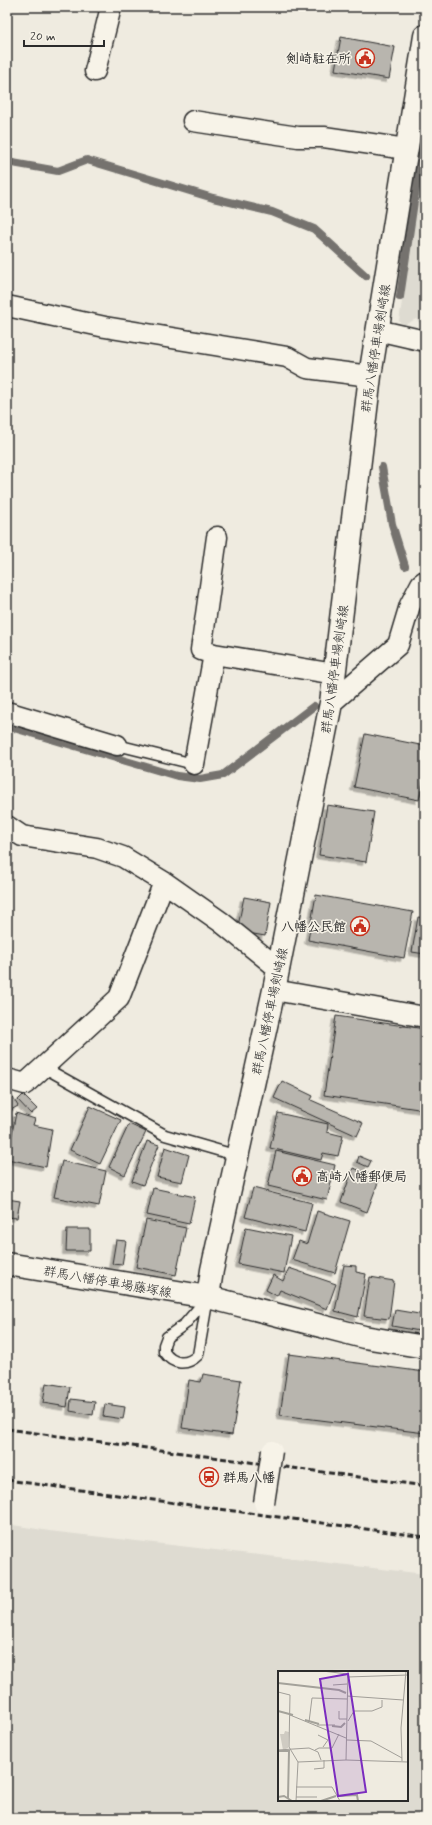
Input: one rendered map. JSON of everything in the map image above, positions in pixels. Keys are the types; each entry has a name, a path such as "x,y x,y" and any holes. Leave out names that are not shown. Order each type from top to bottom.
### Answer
{"main road":[{"name":"群馬八幡停車場剣崎線","path":"208,1297 212,1270 279,969 331,703 370,376 425,36"},
{"name":"群馬八幡停車場藤塚線","path":"7,1264 208,1297 364,1337 425,1347"}],"street":[{"path":"95,71 111,7"},
{"path":"193,121 298,137 324,137 406,149"},
{"path":"7,306 105,327 286,357 307,368 370,376"},
{"path":"377,330 425,341"},
{"path":"217,537 200,650 214,654 335,674"},
{"path":"331,703 398,644 410,605 421,584 425,581"},
{"path":"194,764 214,654"},
{"path":"7,712 116,745"},
{"path":"7,826 22,836 97,848 123,857 164,882 221,922 279,969"},
{"path":"7,1079 25,1084 119,998 164,882"},
{"path":"274,990 425,1017"},
{"path":"264,1503 272,1451"}],"lane":[{"path":"116,745 194,764"},
{"path":"43,1067 165,1135 238,1156"},
{"path":"208,1297 198,1356 192,1361 182,1363 173,1361 164,1352 164,1345 167,1337 185,1324 208,1297"}],"shaded area":[{"path":"425,151 425,328 416,319 404,325 399,321"},
{"path":"7,1524 49,1531 425,1574 425,1818 7,1818"}],"building":[{"name":"剣崎駐在所","path":"341,37 395,47 389,79 335,70"},
{"path":"365,734 425,746 425,773 419,800 354,787"},
{"path":"327,805 374,812 366,862 319,855"},
{"name":"八幡公民館","path":"316,895 413,912 404,958 308,940"},
{"path":"244,897 271,902 265,936 237,931"},
{"path":"418,917 425,918 425,954 412,952"},
{"path":"336,1016 425,1029 425,1110 324,1095"},
{"path":"282,1081 313,1096 311,1100 363,1123 357,1136 274,1098"},
{"path":"8,1090 18,1106 9,1111 7,1107"},
{"path":"23,1095 37,1109 31,1114 18,1100"},
{"path":"90,1106 121,1120 100,1164 70,1150"},
{"path":"16,1113 35,1119 33,1125 52,1129 46,1167 7,1159"},
{"path":"278,1113 328,1124 327,1132 343,1136 338,1156 323,1153 321,1160 270,1148"},
{"path":"129,1124 146,1132 125,1175 109,1167"},
{"path":"147,1141 159,1145 143,1185 132,1181"},
{"path":"165,1147 189,1155 182,1182 157,1177"},
{"name":"高崎八幡郵便局","path":"276,1151 335,1165 327,1200 268,1186"},
{"path":"359,1156 371,1161 368,1167 357,1162"},
{"path":"62,1161 106,1171 99,1206 54,1197"},
{"path":"353,1168 380,1177 367,1212 341,1202"},
{"path":"153,1188 195,1197 189,1224 147,1215"},
{"path":"253,1188 312,1203 305,1232 245,1217"},
{"path":"7,1199 20,1201 17,1218 7,1217"},
{"path":"317,1211 350,1221 335,1273 292,1260 299,1241 307,1244"},
{"path":"146,1220 186,1228 176,1275 136,1267"},
{"path":"246,1227 291,1236 284,1273 238,1264"},
{"path":"67,1229 90,1229 90,1251 66,1251"},
{"path":"116,1240 126,1241 122,1265 112,1264"},
{"path":"344,1265 356,1266 356,1272 366,1274 358,1317 335,1311"},
{"path":"289,1268 336,1284 327,1309 280,1290 277,1296 266,1290 273,1275 283,1281"},
{"path":"370,1277 394,1281 389,1319 364,1316"},
{"path":"395,1310 425,1315 425,1332 392,1326"},
{"path":"289,1354 425,1372 425,1433 280,1415"},
{"path":"203,1374 241,1380 232,1435 182,1428 189,1380 201,1382"},
{"path":"46,1383 70,1387 67,1407 43,1403"},
{"path":"71,1399 95,1402 93,1415 70,1411"},
{"path":"105,1404 125,1407 123,1419 103,1416"}],"waterway":[{"path":"400,297 425,127"},
{"path":"7,162 58,171 87,160 213,198 272,212 314,229 366,276"},
{"path":"382,467 392,524 405,566"},
{"path":"7,726 177,776 200,779 223,775 314,706"}],"railway":[{"path":"7,1429 425,1486"},
{"path":"7,1480 425,1537"}],"place":[{"name":"剣崎駐在所","path":"365,58"},
{"name":"八幡公民館","path":"360,926"},
{"name":"高崎八幡郵便局","path":"302,1176"},
{"name":"群馬八幡","path":"209,1477"}]}
